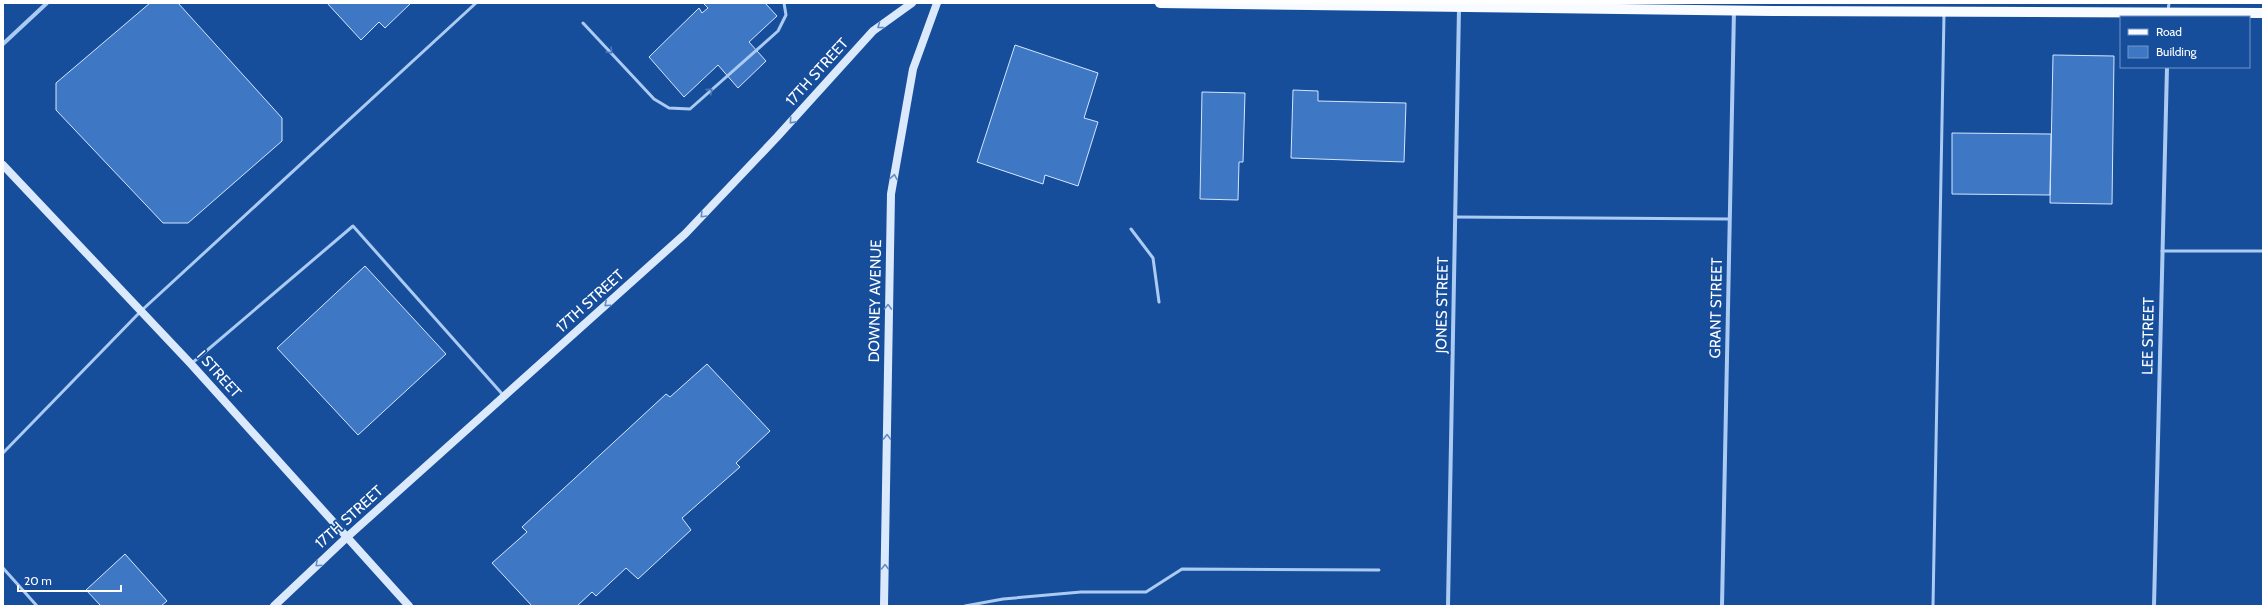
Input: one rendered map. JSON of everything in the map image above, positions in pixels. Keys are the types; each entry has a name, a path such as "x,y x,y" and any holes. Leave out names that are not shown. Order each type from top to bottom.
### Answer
{"main road":[{"name":"17TH STREET","path":"274,606 346,538 684,234 777,137 872,31 912,3"},
{"name":"DOWNEY AVENUE","path":"884,606 891,194 913,70 937,3"},
{"path":"1160,3 1459,5 1734,10 1772,7 1944,12 2169,11 2263,13"},
{"name":"I STREET","path":"3,165 191,364 346,538 409,606"}],"street":[{"path":"3,44 47,3"},
{"name":"JONES STREET","path":"1448,606 1459,5"},
{"name":"GRANT STREET","path":"1722,606 1734,10"},
{"name":"LEE STREET","path":"2154,606 2167,68"}],"lane":[{"path":"3,453 141,311 476,3"},
{"path":"584,23 654,99 669,108 690,109 778,31 786,15 784,3"},
{"path":"1933,606 1944,12"},
{"path":"1456,217 1729,219"},
{"path":"191,364 353,226 504,397"},
{"path":"1132,229 1153,258 1159,302"},
{"path":"2162,252 2263,251"},
{"path":"3,568 37,606"},
{"path":"965,606 1003,599 1066,594 1146,592 1182,569 1379,570"}],"building":[{"path":"150,3 178,3 282,118 282,141 188,223 163,223 56,110 56,83"},
{"path":"327,3 411,3 385,28 379,22 361,40"},
{"path":"703,3 765,3 777,16 749,42 766,61 738,88 718,65 684,97 649,57 699,8 702,13 708,8"},
{"path":"1015,45 1098,73 1084,118 1098,122 1078,186 1045,175 1043,184 977,162"},
{"path":"2053,55 2114,56 2112,204 2050,203"},
{"path":"1293,90 1318,91 1318,101 1406,103 1404,162 1291,158"},
{"path":"1202,92 1245,93 1243,162 1239,162 1238,200 1200,199"},
{"path":"1952,133 2051,134 2050,195 1952,194"},
{"path":"365,266 446,354 358,435 277,348"},
{"path":"707,364 770,431 736,463 740,467 682,518 691,530 638,579 626,568 596,596 592,592 577,606 532,606 492,563 527,532 522,527 666,394 670,397"},
{"path":"125,554 167,601 161,606 101,606 86,590"}]}
